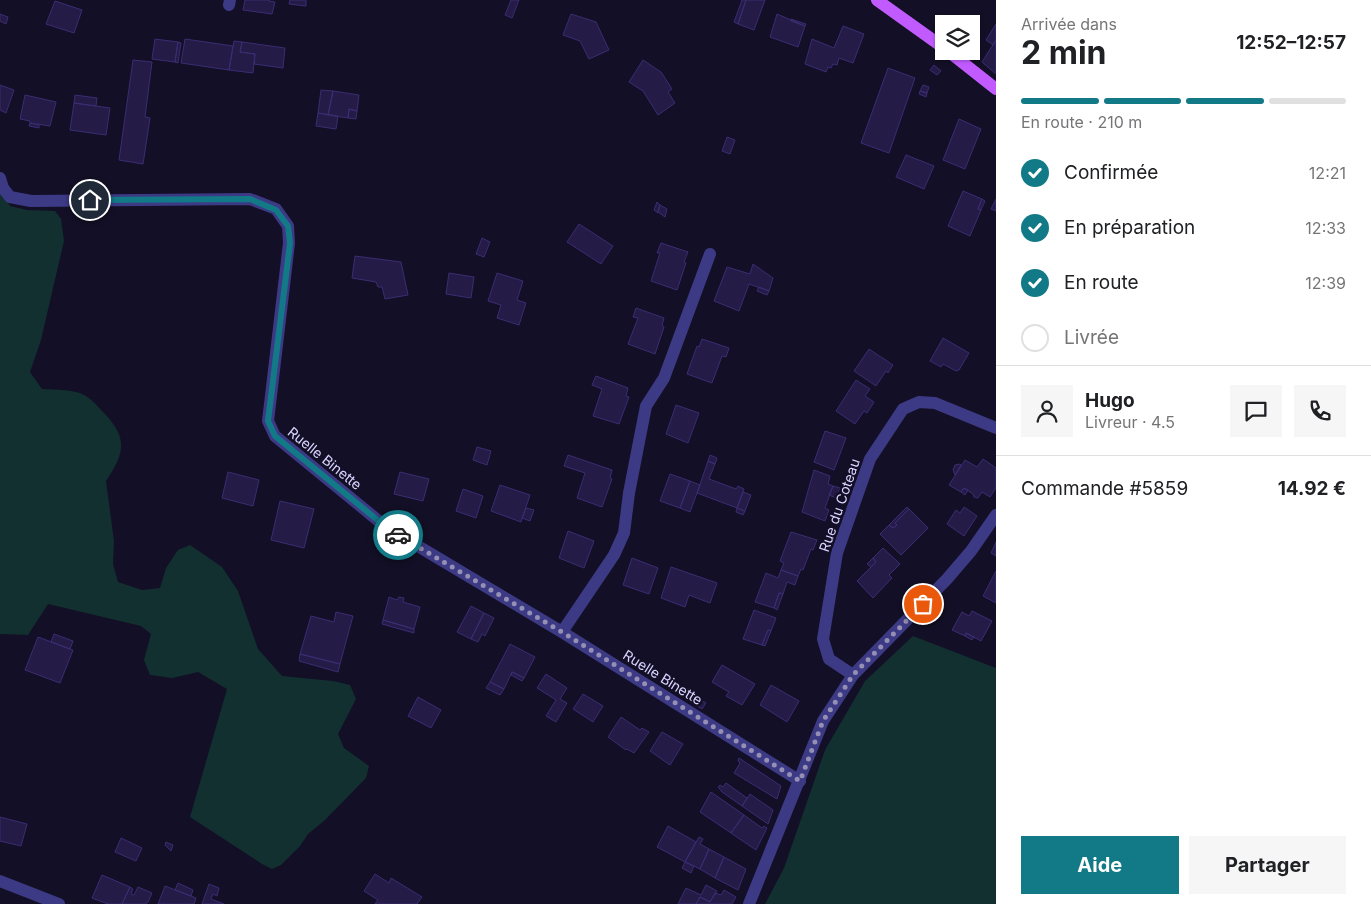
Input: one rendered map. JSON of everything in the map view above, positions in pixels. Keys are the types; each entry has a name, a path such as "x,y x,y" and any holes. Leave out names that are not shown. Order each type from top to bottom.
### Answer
{"main road":[{"path":"877,0 935,42"},
{"path":"959,60 996,89"}],"street":[{"name":"Ruelle Binette","path":"0,178 3,188 10,197 31,201 250,199 276,210 288,226 290,243 268,421 275,436 386,527 562,632 800,781"},
{"path":"562,632 614,555 624,533 629,493 646,406 664,378 710,254"},
{"name":"Rue du Coteau","path":"853,675 829,658 823,639 837,553 870,459 903,410 919,402 935,403 996,428"},
{"path":"749,904 823,721 853,675 947,579 971,551 996,515"},
{"path":"0,881 59,904"}],"green space":[{"path":"0,188 10,206 27,210 55,211 61,219 64,241 41,340 30,372 42,389 75,392 89,398 110,420 120,436 120,452 113,470 106,481 114,541 113,564 118,582 142,590 160,588 166,568 178,550 190,545 222,567 238,591 258,649 282,676 333,681 350,685 356,699 338,734 344,748 369,766 366,778 325,820 308,834 300,846 281,865 272,869 190,817 227,689 198,672 172,678 150,675 144,660 151,634 141,626 48,604 28,635 0,634"},
{"path":"913,636 996,668 996,904 765,904 784,868 825,750 865,681"}],"building":[{"path":"245,0 269,0 275,2 272,14 243,10"},
{"path":"290,0 306,0 306,6 289,4"},
{"path":"511,0 519,0 512,18 505,15"},
{"path":"742,0 746,0 738,24 734,22"},
{"path":"746,0 765,0 754,30 738,24"},
{"path":"55,1 82,10 74,33 46,24"},
{"path":"0,14 8,17 6,24 0,21"},
{"path":"571,14 596,22 609,50 589,59 580,41 563,35"},
{"path":"777,14 805,26 798,47 770,37"},
{"path":"791,19 806,24 805,26 791,21"},
{"path":"996,24 996,40 993,45 986,40"},
{"path":"843,26 864,34 853,63 839,58 837,65 833,64 831,68 828,67 826,72 805,64 812,39 834,48"},
{"path":"155,39 178,42 175,62 152,59"},
{"path":"185,39 233,46 229,70 181,63"},
{"path":"996,40 996,74 982,62"},
{"path":"234,41 242,42 240,52 255,54 253,73 229,70"},
{"path":"178,42 181,43 178,63 175,62"},
{"path":"242,42 285,48 283,68 254,64 255,54 240,52"},
{"path":"133,60 152,62 145,117 150,118 143,164 119,160"},
{"path":"643,60 661,72 672,89 668,92 675,103 658,115 643,91 629,82"},
{"path":"934,65 941,71 937,75 930,70"},
{"path":"888,68 915,78 889,153 861,143"},
{"path":"0,85 14,90 6,113 0,110"},
{"path":"923,85 929,87 927,93 920,91"},
{"path":"321,90 333,91 328,115 318,113"},
{"path":"333,91 359,95 357,111 349,109 348,118 328,115"},
{"path":"920,91 927,93 926,97 919,94"},
{"path":"25,95 56,102 50,126 30,123 30,121 20,119"},
{"path":"75,95 97,98 96,106 74,103"},
{"path":"74,103 110,108 106,135 70,130"},
{"path":"349,109 357,111 356,119 348,118"},
{"path":"318,113 338,116 336,129 316,126"},
{"path":"959,119 981,129 965,169 943,160"},
{"path":"30,123 39,125 39,128 29,126"},
{"path":"727,137 735,140 730,154 722,151"},
{"path":"906,155 934,166 924,189 896,177"},
{"path":"963,191 982,199 978,209 981,210 970,236 948,226"},
{"path":"982,199 985,201 981,210 978,209"},
{"path":"996,199 996,211 991,209"},
{"path":"657,202 660,205 658,213 654,210"},
{"path":"660,205 667,209 665,217 658,212"},
{"path":"579,224 613,246 601,264 567,242"},
{"path":"482,238 490,242 484,257 476,254"},
{"path":"661,243 688,252 677,290 651,281 660,253 657,253"},
{"path":"355,256 401,262 408,295 385,299 382,287 378,287 376,282 352,278"},
{"path":"753,264 773,278 769,291 749,284 739,311 714,301 727,267 750,274"},
{"path":"449,273 474,277 471,298 446,294"},
{"path":"497,273 523,281 517,300 526,303 519,325 497,318 501,305 488,301"},
{"path":"759,287 769,291 767,295 757,291"},
{"path":"636,308 664,318 662,325 664,327 655,354 628,344 638,318 633,317"},
{"path":"943,338 969,353 959,370 956,371 943,364 941,367 930,361"},
{"path":"702,339 729,348 726,357 722,356 712,383 687,374 697,346 699,347"},
{"path":"869,349 893,365 888,373 886,371 876,386 854,371"},
{"path":"596,376 628,388 626,396 629,397 619,424 593,416 602,389 592,385"},
{"path":"856,380 870,389 865,396 874,402 867,413 864,411 855,424 836,411"},
{"path":"676,405 699,413 688,443 666,434"},
{"path":"825,431 846,438 834,470 814,462"},
{"path":"477,447 491,451 487,465 473,460"},
{"path":"568,455 612,470 610,478 612,479 602,507 577,498 585,473 564,466"},
{"path":"710,455 717,458 715,464 708,461"},
{"path":"983,459 996,468 996,488 990,497 982,492 978,498 974,497 973,494 964,488 961,492 949,485 965,460 977,467"},
{"path":"708,461 715,464 709,479 736,489 738,486 744,489 737,508 697,493"},
{"path":"960,464 955,475 953,470 955,465"},
{"path":"814,470 830,476 828,484 833,486 825,508 829,510 825,521 802,512"},
{"path":"228,472 259,480 253,506 222,498"},
{"path":"400,472 429,479 423,501 394,494"},
{"path":"670,474 690,481 680,508 660,501"},
{"path":"690,481 700,485 690,512 680,508"},
{"path":"500,485 530,495 521,522 491,511"},
{"path":"833,486 840,488 836,498 829,495"},
{"path":"964,488 968,490 965,495 961,492"},
{"path":"463,489 483,496 476,518 456,511"},
{"path":"743,492 751,495 745,511 737,508"},
{"path":"280,501 314,509 304,548 271,540"},
{"path":"907,507 909,509 895,523 897,525 893,528 889,525"},
{"path":"964,507 977,516 964,536 947,524 956,510 960,513"},
{"path":"526,508 534,510 530,521 522,518"},
{"path":"737,508 745,511 743,515 736,512"},
{"path":"909,509 928,528 901,555 880,534 889,525 893,528 897,525 895,523"},
{"path":"568,531 594,541 584,568 559,558"},
{"path":"791,532 817,540 813,550 811,549 803,570 801,569 798,576 781,570 784,563 780,561"},
{"path":"996,542 996,556 991,553"},
{"path":"883,548 900,564 889,575 892,578 873,598 857,581 876,562 873,558"},
{"path":"632,558 658,568 649,594 623,585"},
{"path":"873,558 876,562 871,567 867,564"},
{"path":"671,567 717,583 710,603 689,595 685,607 661,598"},
{"path":"781,570 798,576 795,585 787,582 783,594 779,593 774,608 755,602 766,573 778,578"},
{"path":"996,571 996,603 983,596"},
{"path":"779,593 783,594 777,610 774,608"},
{"path":"389,597 397,600 399,597 404,598 403,602 420,607 414,629 383,620"},
{"path":"471,606 484,613 471,639 457,632"},
{"path":"754,610 776,618 771,631 768,630 762,645 743,639"},
{"path":"972,611 992,621 981,641 966,633 965,636 952,630 962,612 969,616"},
{"path":"336,612 353,616 340,664 300,654 311,616 334,622"},
{"path":"484,613 494,618 485,636 482,634 478,642 471,639"},
{"path":"383,620 414,629 414,633 382,624"},
{"path":"768,630 771,631 765,646 762,645"},
{"path":"966,633 974,637 972,640 965,636"},
{"path":"54,634 73,641 70,649 51,642"},
{"path":"38,637 73,650 60,683 25,670"},
{"path":"510,644 535,657 524,678 512,672 504,689 490,682"},
{"path":"300,654 340,664 338,672 299,661"},
{"path":"722,665 755,684 742,705 726,696 729,692 712,682"},
{"path":"512,672 524,678 522,681 511,675"},
{"path":"546,674 567,688 560,699 567,703 556,722 546,716 556,700 537,688"},
{"path":"490,682 504,689 500,695 486,688"},
{"path":"771,685 799,701 787,722 760,705"},
{"path":"583,694 603,706 593,722 573,709"},
{"path":"418,697 441,710 431,728 408,716"},
{"path":"697,697 706,703 702,709 694,704"},
{"path":"621,717 640,730 642,728 649,732 634,753 626,750 608,737"},
{"path":"662,732 683,744 670,765 650,751"},
{"path":"739,758 781,786 777,799 734,773 740,763 738,761"},
{"path":"726,783 747,798 742,806 718,787 720,785 723,787"},
{"path":"711,792 744,815 731,833 700,812"},
{"path":"750,794 773,810 768,824 742,806"},
{"path":"744,815 762,828 764,826 767,828 756,850 731,833"},
{"path":"0,817 27,824 21,846 0,841"},
{"path":"668,826 696,842 685,862 657,847"},
{"path":"699,837 703,839 700,844 709,849 700,869 685,862"},
{"path":"121,838 142,848 136,861 115,852"},
{"path":"166,842 173,845 171,851 165,845"},
{"path":"709,849 724,857 715,878 700,869"},
{"path":"724,857 746,869 738,890 715,878"},
{"path":"685,862 694,866 691,873 682,868"},
{"path":"375,874 389,883 391,878 422,897 417,904 375,904 378,900 364,891"},
{"path":"102,875 130,887 122,904 108,904 92,898"},
{"path":"178,883 193,890 191,896 175,890"},
{"path":"209,884 219,888 217,896 213,894 211,899 224,904 202,904"},
{"path":"706,885 717,891 710,902 700,897 696,904 678,904 686,888 701,895"},
{"path":"165,886 196,898 194,904 158,904"},
{"path":"130,887 133,889 131,894 134,895 138,887 152,893 148,902 146,904 122,904"},
{"path":"724,890 736,897 732,904 696,904 700,897 710,902 715,893 721,895"}],"way so far":[{"path":"398,535 562,632 800,781 823,721 853,675 923,604"}],"route":[{"path":"90,200 250,199 276,210 288,226 290,243 268,421 275,436 398,535"}]}
